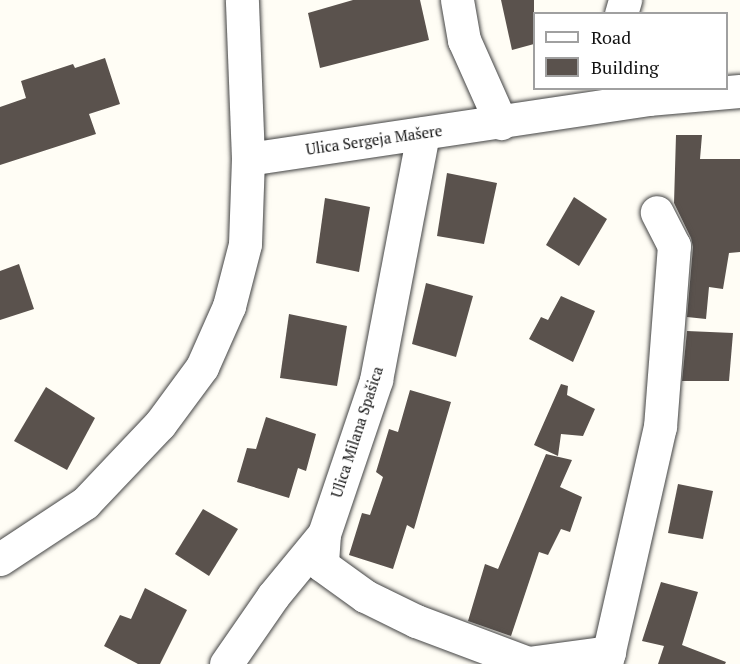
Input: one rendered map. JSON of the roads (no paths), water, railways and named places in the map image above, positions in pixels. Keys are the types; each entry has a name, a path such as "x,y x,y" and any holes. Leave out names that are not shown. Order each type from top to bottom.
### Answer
{"street":[{"path":"0,559 85,503 160,424 202,367 229,306 245,244 248,159 242,0"},
{"path":"457,0 464,40 501,123"},
{"name":"Ulica Sergeja Mašere","path":"248,159 501,123 610,97 740,91"},
{"name":"Ulica Milana Spašica","path":"226,664 273,596 324,534 376,380 423,133"},
{"path":"324,534 322,565 365,596 416,621 528,663 607,658 660,427 674,246 657,212"}]}
